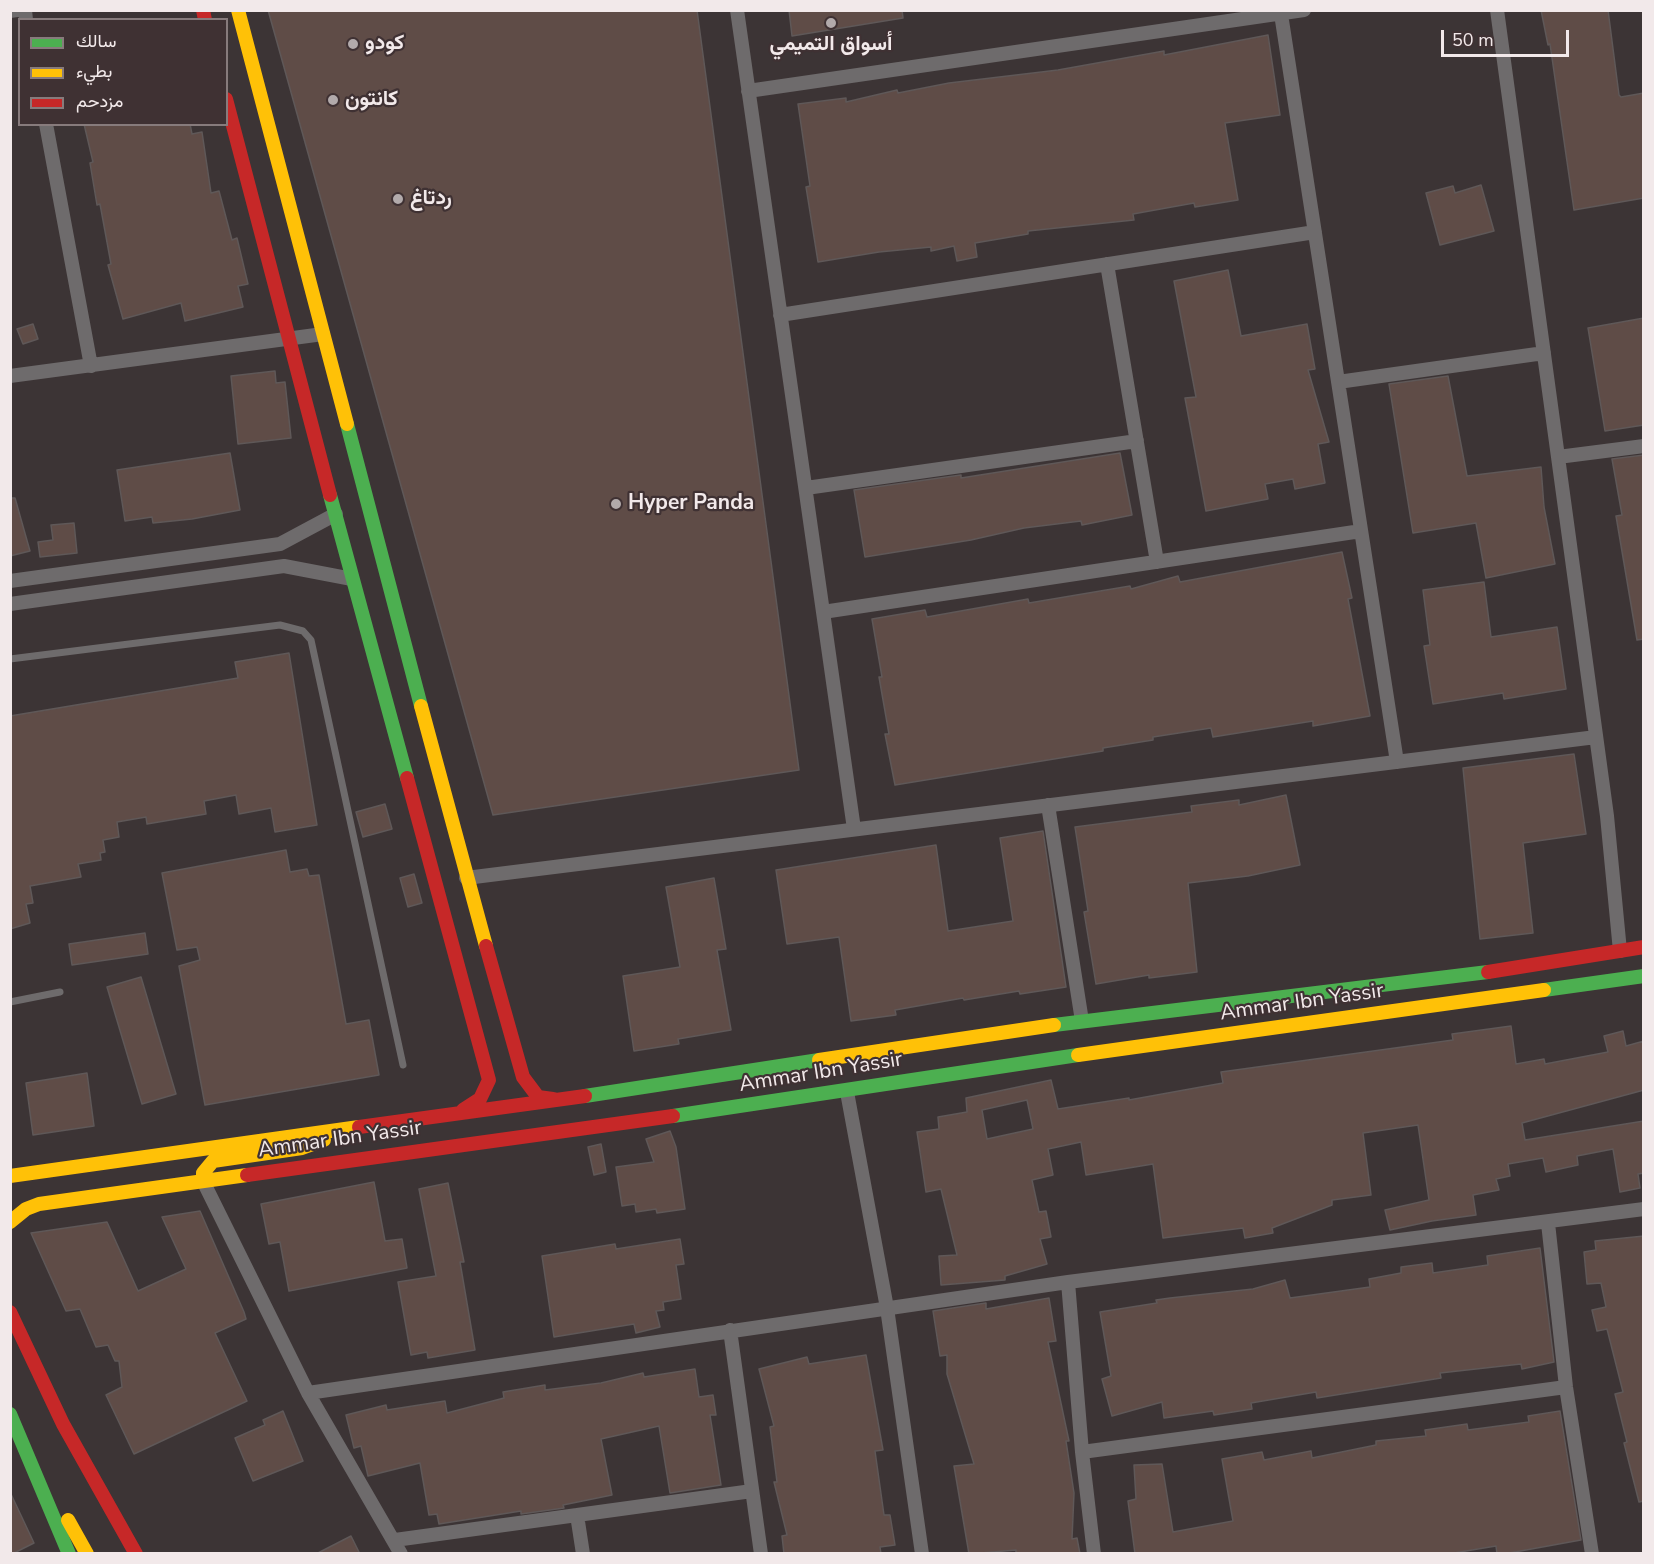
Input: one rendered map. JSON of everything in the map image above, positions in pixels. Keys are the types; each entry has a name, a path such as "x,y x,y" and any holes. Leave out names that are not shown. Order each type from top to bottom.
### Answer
{"street":[{"path":"10,11 17,10"},
{"path":"238,10 466,878 523,1077 538,1097 555,1100"},
{"path":"737,10 854,829"},
{"path":"748,91 1304,10"},
{"path":"1497,10 1596,737 1620,951"},
{"path":"1281,14 1396,762"},
{"path":"228,106 291,339 352,579 489,1080 480,1099 469,1108 457,1112"},
{"path":"46,126 91,366"},
{"path":"780,315 1315,232"},
{"path":"1107,264 1157,562"},
{"path":"10,376 323,334"},
{"path":"1338,382 1544,353"},
{"path":"806,488 1137,441"},
{"path":"1558,457 1644,446"},
{"path":"10,581 280,544 336,514"},
{"path":"823,612 1361,531"},
{"path":"10,604 284,566 352,579"},
{"path":"466,878 1596,737"},
{"path":"1048,805 1082,1021"},
{"name":"Ammar Ibn Yassir","path":"10,1176 555,1100 1082,1021 1535,966 1644,947"},
{"name":"Ammar Ibn Yassir","path":"10,1222 26,1209 39,1204 847,1092 964,1071 1644,976"},
{"path":"847,1092 886,1308 922,1554"},
{"path":"366,1126 302,1148 213,1161 203,1173 203,1180 308,1393 395,1540 401,1554"},
{"path":"308,1393 1068,1282 1548,1223 1644,1209"},
{"path":"1548,1223 1566,1387 1592,1554"},
{"path":"1068,1282 1082,1452 1094,1554"},
{"path":"10,1312 63,1424 119,1554"},
{"path":"730,1330 761,1554"},
{"path":"1082,1452 1566,1387"},
{"path":"10,1414 69,1554"},
{"path":"63,1424 136,1554"},
{"path":"23,1441 87,1554"},
{"path":"395,1540 752,1491"},
{"path":"577,1515 583,1554"}],"lane":[{"path":"10,659 280,625 303,630 311,640 403,1065"},
{"path":"10,1002 60,992"}],"building":[{"path":"268,10 697,10 799,770 493,815"},
{"name":"أسواق التميمي","path":"789,10 902,10 903,18 792,36"},
{"path":"1541,10 1608,10 1619,95 1621,97 1644,93 1644,198 1574,210 1550,44 1548,45"},
{"path":"1268,35 1280,115 1225,123 1238,200 1195,207 1194,203 1133,214 1134,220 1028,231 1028,234 975,243 977,257 957,261 954,246 931,251 931,247 879,252 818,262 806,187 810,186 798,104 846,98 846,102 897,90 898,93 949,83 1058,70 1164,51 1164,55"},
{"path":"84,126 190,126 192,134 202,132 211,193 219,191 232,240 237,238 248,284 238,286 243,307 185,321 181,303 123,319 108,265 111,264 90,163 93,162"},
{"path":"1481,185 1494,231 1440,245 1426,193 1453,186 1455,193"},
{"path":"1228,270 1241,336 1307,324 1315,369 1308,370 1329,442 1318,444 1325,483 1295,489 1293,479 1265,484 1268,499 1206,511 1185,398 1196,397 1174,281"},
{"path":"1644,318 1644,425 1605,431 1588,328"},
{"path":"33,324 38,339 23,344 17,329"},
{"path":"275,371 276,383 285,382 291,438 238,444 231,376"},
{"path":"1448,376 1467,476 1541,467 1544,507 1555,564 1486,578 1476,523 1413,533 1389,384"},
{"path":"230,453 240,510 192,519 153,523 152,517 125,521 117,470"},
{"path":"1120,453 1132,515 1082,525 1081,521 1024,528 971,540 865,557 854,490 961,475 961,478"},
{"path":"1644,455 1644,639 1637,640 1616,516 1622,515 1612,459"},
{"path":"10,498 15,498 30,551 10,556"},
{"path":"74,523 77,553 40,557 38,542 53,540 51,525"},
{"path":"1342,552 1352,598 1348,599 1370,716 1313,726 1313,721 1213,737 1211,728 1153,737 1153,740 1103,748 1103,751 895,785 885,734 889,734 872,619 925,610 927,617 1028,599 1029,603 1130,586 1131,589 1178,576 1180,582"},
{"path":"1484,582 1491,637 1557,627 1566,689 1504,699 1503,693 1433,704 1424,646 1430,645 1423,590"},
{"path":"289,653 317,825 275,832 271,808 239,814 236,795 204,801 206,814 147,824 146,817 117,822 119,837 103,840 105,852 100,853 101,860 78,864 81,877 30,886 33,903 26,904 30,923 10,929 10,716 238,678 235,662"},
{"path":"1574,754 1586,834 1523,843 1533,933 1480,939 1463,768"},
{"path":"1286,795 1300,865 1248,876 1188,883 1197,972 1149,978 1149,975 1096,984 1084,912 1088,911 1075,827 1192,812 1191,806 1239,800 1239,805"},
{"path":"385,804 392,829 363,837 356,812"},
{"path":"1043,831 1066,987 1020,994 1019,991 964,1000 963,998 895,1010 896,1015 851,1021 839,937 787,944 776,870 936,845 948,931 1013,921 1000,838"},
{"path":"286,850 290,872 307,869 309,876 319,875 346,1024 369,1020 379,1075 205,1105 179,966 200,960 197,947 177,950 162,873"},
{"path":"414,874 422,903 408,907 400,878"},
{"path":"714,878 726,949 717,950 731,1030 678,1039 679,1044 634,1051 623,976 680,967 666,887"},
{"path":"145,933 148,954 72,965 69,944"},
{"path":"141,977 176,1094 142,1104 107,987"},
{"path":"1511,1026 1516,1064 1544,1059 1545,1064 1608,1052 1604,1036 1623,1031 1626,1046 1644,1041 1644,1090 1522,1123 1525,1140 1644,1121 1644,1173 1638,1174 1640,1188 1620,1192 1613,1149 1577,1156 1578,1165 1546,1172 1543,1158 1508,1164 1510,1176 1496,1179 1499,1190 1473,1195 1476,1215 1390,1230 1385,1210 1429,1200 1418,1125 1363,1133 1371,1195 1332,1200 1332,1205 1272,1228 1273,1233 1245,1238 1243,1228 1163,1238 1153,1164 1086,1175 1081,1142 1048,1149 1053,1175 1032,1180 1039,1212 1046,1211 1051,1237 1040,1239 1047,1264 1005,1276 1005,1280 941,1285 939,1256 957,1255 941,1189 926,1192 917,1132 939,1129 938,1117 967,1112 966,1098 1051,1080 1058,1109 1129,1098 1129,1100 1223,1083 1221,1072 1453,1040 1452,1034","holes":["1027,1100 1033,1129 987,1139 982,1110"]},
{"path":"87,1073 94,1126 33,1135 26,1083"},
{"path":"670,1131 676,1147 685,1209 657,1213 656,1209 636,1212 635,1204 622,1206 616,1167 654,1162 646,1139"},
{"path":"601,1144 606,1172 594,1175 588,1147"},
{"path":"374,1182 385,1241 402,1239 407,1268 289,1291 280,1242 269,1244 261,1204"},
{"path":"448,1183 464,1262 460,1262 475,1350 428,1358 427,1352 411,1355 398,1282 436,1276 419,1189"},
{"path":"200,1211 246,1319 215,1333 247,1401 134,1454 106,1395 122,1387 119,1361 115,1361 108,1345 96,1347 80,1309 66,1311 31,1233 107,1222 138,1291 186,1269 162,1217"},
{"path":"1644,1236 1644,1501 1639,1502 1624,1443 1627,1442 1615,1394 1623,1392 1607,1329 1597,1331 1592,1310 1606,1307 1601,1283 1587,1284 1584,1252 1596,1250 1595,1241"},
{"path":"680,1239 684,1264 676,1265 681,1299 663,1302 664,1310 656,1311 660,1327 636,1333 634,1324 554,1337 542,1256 615,1244 616,1249"},
{"path":"1540,1248 1554,1362 1522,1369 1521,1364 1440,1373 1441,1378 1317,1398 1316,1392 1251,1403 1252,1409 1214,1415 1213,1411 1164,1418 1162,1402 1112,1416 1102,1379 1111,1376 1100,1312 1157,1303 1156,1300 1253,1289 1285,1280 1290,1298 1370,1287 1369,1279 1401,1273 1401,1267 1432,1263 1433,1273 1488,1265 1487,1256"},
{"path":"1049,1298 1056,1341 1048,1342 1069,1441 1066,1441 1074,1493 1072,1539 1077,1538 1080,1554 1016,1554 1016,1550 969,1554 954,1466 974,1464 947,1374 947,1355 940,1356 933,1311 986,1303 986,1309"},
{"path":"866,1355 883,1450 875,1451 884,1515 890,1515 895,1545 880,1547 881,1554 784,1554 782,1536 787,1535 774,1482 777,1482 770,1427 774,1426 759,1369 807,1357 809,1364"},
{"path":"695,1369 699,1397 713,1395 716,1415 710,1415 721,1485 670,1493 659,1426 601,1439 612,1495 563,1505 564,1508 521,1514 521,1511 439,1524 437,1514 429,1515 420,1463 368,1476 361,1446 354,1448 346,1415 386,1405 387,1410 445,1401 447,1413 504,1398 503,1392 545,1385 545,1390 601,1383 643,1373 644,1377"},
{"path":"283,1411 303,1461 253,1481 235,1438 265,1425 263,1420"},
{"path":"1560,1411 1581,1540 1504,1554 1497,1554 1496,1546 1448,1554 1135,1554 1128,1501 1136,1499 1134,1465 1162,1464 1173,1532 1233,1521 1222,1459 1262,1452 1264,1460 1311,1451 1312,1458 1376,1445 1376,1441 1426,1436 1425,1430 1467,1424 1468,1430 1529,1422 1528,1416"},
{"path":"10,1492 34,1543 12,1554 10,1554"},
{"path":"351,1536 360,1554 316,1554"}],"traffic: fast":[{"path":"347,424 421,706"},
{"path":"330,495 407,778"},
{"path":"1054,1025 1488,972"},
{"path":"1544,990 1644,976"},
{"path":"673,1116 1078,1055"},
{"path":"585,1096 819,1060"},
{"path":"10,1414 69,1554"}],"traffic: slow":[{"path":"238,10 347,424"},
{"path":"421,706 486,946"},
{"path":"1078,1055 1544,990"},
{"path":"819,1060 1054,1025"},
{"path":"10,1176 359,1127"},
{"path":"203,1181 203,1173 213,1161 302,1148 324,1140"},
{"path":"10,1222 26,1209 39,1204 247,1175"},
{"path":"68,1520 87,1554"}],"traffic: jam":[{"path":"203,10 205,18"},
{"path":"228,107 330,495"},
{"path":"407,778 489,1080 480,1099 463,1110"},
{"path":"486,946 523,1077 538,1097 553,1099"},
{"path":"1488,972 1644,947"},
{"path":"359,1127 585,1096"},
{"path":"247,1175 673,1116"},
{"path":"10,1312 63,1424 136,1554"}],"place":[{"name":"أسواق التميمي","path":"831,23"},
{"name":"كودو","path":"353,44"},
{"name":"كانتون","path":"333,100"},
{"name":"ردتاغ","path":"398,199"},
{"name":"Hyper Panda","path":"616,504"}]}
